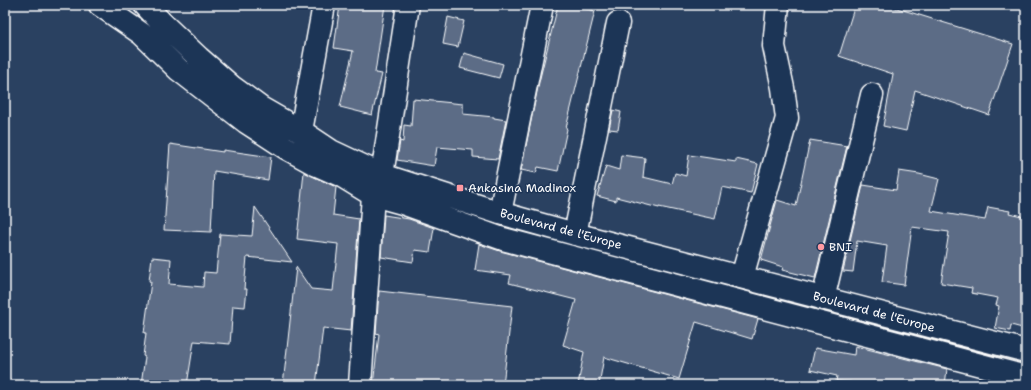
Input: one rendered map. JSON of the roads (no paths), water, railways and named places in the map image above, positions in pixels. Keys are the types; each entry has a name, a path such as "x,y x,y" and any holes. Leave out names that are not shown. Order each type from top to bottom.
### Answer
{"main road":[{"name":"Boulevard de l'Europe","path":"100,5 142,34 179,70 246,122 286,148 317,165 342,176 373,195 402,203 503,239 1026,377"},
{"name":"Boulevard de l'Europe","path":"145,5 199,58 231,86 261,108 301,131 331,151 382,175 500,213 575,234 1026,351"},
{"path":"301,131 324,5"},
{"path":"382,175 408,5"},
{"path":"500,213 542,5"},
{"path":"742,277 787,118 783,88 774,46 778,5"},
{"path":"575,234 618,23"},
{"path":"823,299 872,95"},
{"path":"360,385 373,195"}],"place":[{"name":"Ankasina Madinox","path":"460,188"},
{"name":"BNI","path":"821,247"}]}
